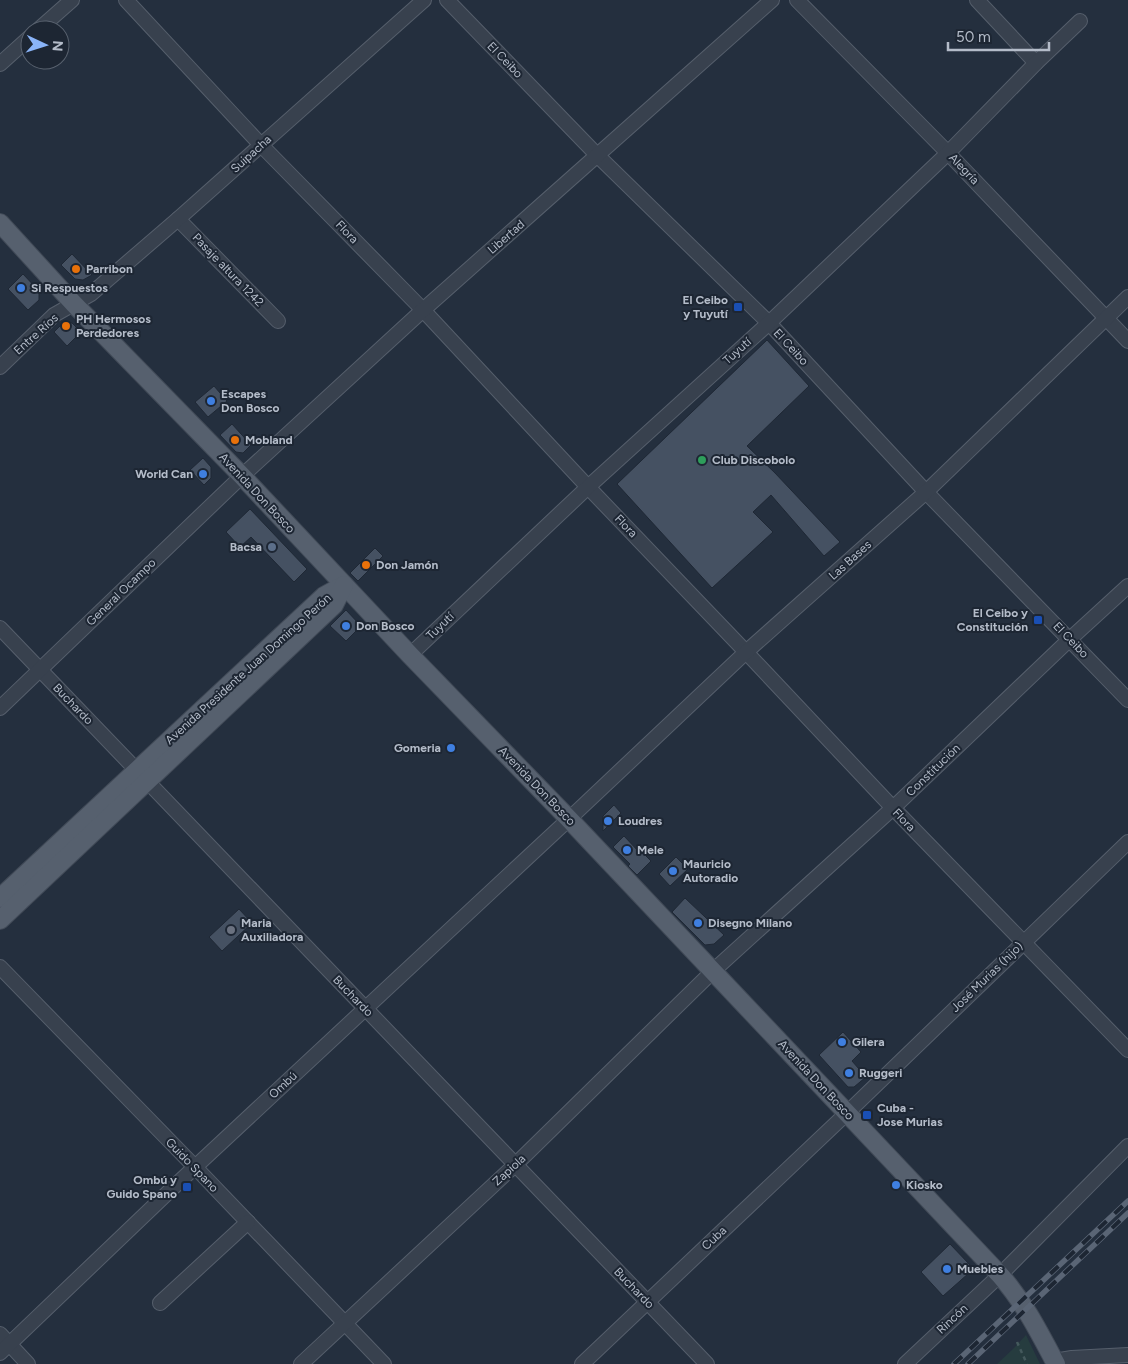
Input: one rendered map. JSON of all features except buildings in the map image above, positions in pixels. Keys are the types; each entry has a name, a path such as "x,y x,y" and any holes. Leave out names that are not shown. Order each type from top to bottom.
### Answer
{"main road":[{"name":"Avenida Don Bosco","path":"0,222 74,304 242,476 1000,1275 1026,1309 1055,1362"},
{"name":"Avenida Presidente Juan Domingo Perón","path":"0,920 324,596 344,585"},
{"name":"Avenida Presidente Juan Domingo Perón","path":"0,898 142,776"}],"street":[{"path":"49,20 72,0"},
{"name":"Flora","path":"126,0 261,144 423,310 893,808 1022,943 1128,1050"},
{"name":"Suipacha","path":"74,304 92,294 424,0"},
{"name":"El Ceibo","path":"447,0 598,156 769,323 926,492 1128,700"},
{"name":"Libertad","path":"242,476 423,310 772,0"},
{"name":"Alegría","path":"797,0 948,153 1128,341"},
{"path":"977,0 1036,63"},
{"name":"Tuyutí","path":"410,655 588,487 769,323 948,153 1080,21"},
{"path":"0,64 20,46"},
{"name":"Pasaje altura 1242","path":"178,219 278,321"},
{"name":"Las Bases","path":"569,819 746,652 926,492 1128,297"},
{"name":"Entre Ríos","path":"0,367 54,315 74,304"},
{"name":"General Ocampo","path":"0,708 242,476"},
{"name":"Constitución","path":"713,971 893,808 1128,586"},
{"name":"Buchardo","path":"0,628 707,1364"},
{"name":"Ombú","path":"3,1344 569,819"},
{"name":"José Murias (hijo)","path":"847,1113 1128,842"},
{"name":"Guido Spano","path":"0,966 384,1364"},
{"name":"Zapiola","path":"301,1364 516,1164 713,971"},
{"name":"Cuba","path":"582,1364 847,1113"},
{"name":"Rincón","path":"905,1364 1000,1275 1128,1146"},
{"path":"160,1302 248,1222"},
{"path":"3,1344 28,1364"},
{"path":"1055,1362 1072,1358 1128,1355"}],"path":[{"path":"1017,1342 1028,1364"}],"green space":[{"path":"1026,1335 1040,1364 997,1364 1014,1348"}],"railway":[{"path":"954,1364 1128,1201"},
{"path":"968,1364 1128,1213"}],"place":[{"name":"Parribon","path":"76,269"},
{"name":"Si Respuestos","path":"21,288"},
{"name":"El Ceibo y Tuyutí","path":"738,307"},
{"name":"PH Hermosos Perdedores","path":"66,326"},
{"name":"Escapes Don Bosco","path":"211,401"},
{"name":"Mobland","path":"235,440"},
{"name":"Club Discobolo","path":"702,460"},
{"name":"World Can","path":"203,474"},
{"name":"Bacsa","path":"272,547"},
{"name":"Don Jamón","path":"366,565"},
{"name":"El Ceibo y Constitución","path":"1038,620"},
{"name":"Don Bosco","path":"346,626"},
{"name":"Gomeria","path":"451,748"},
{"name":"Loudres","path":"608,821"},
{"name":"Mele","path":"627,850"},
{"name":"Mauricio Autoradio","path":"673,871"},
{"name":"Disegno Milano","path":"698,923"},
{"name":"Maria Auxiliadora","path":"231,930"},
{"name":"Gilera","path":"842,1042"},
{"name":"Ruggeri","path":"849,1073"},
{"name":"Cuba - Jose Murias","path":"867,1115"},
{"name":"Kiosko","path":"896,1185"},
{"name":"Ombú y Guido Spano","path":"187,1187"},
{"name":"Muebles","path":"947,1269"}]}
